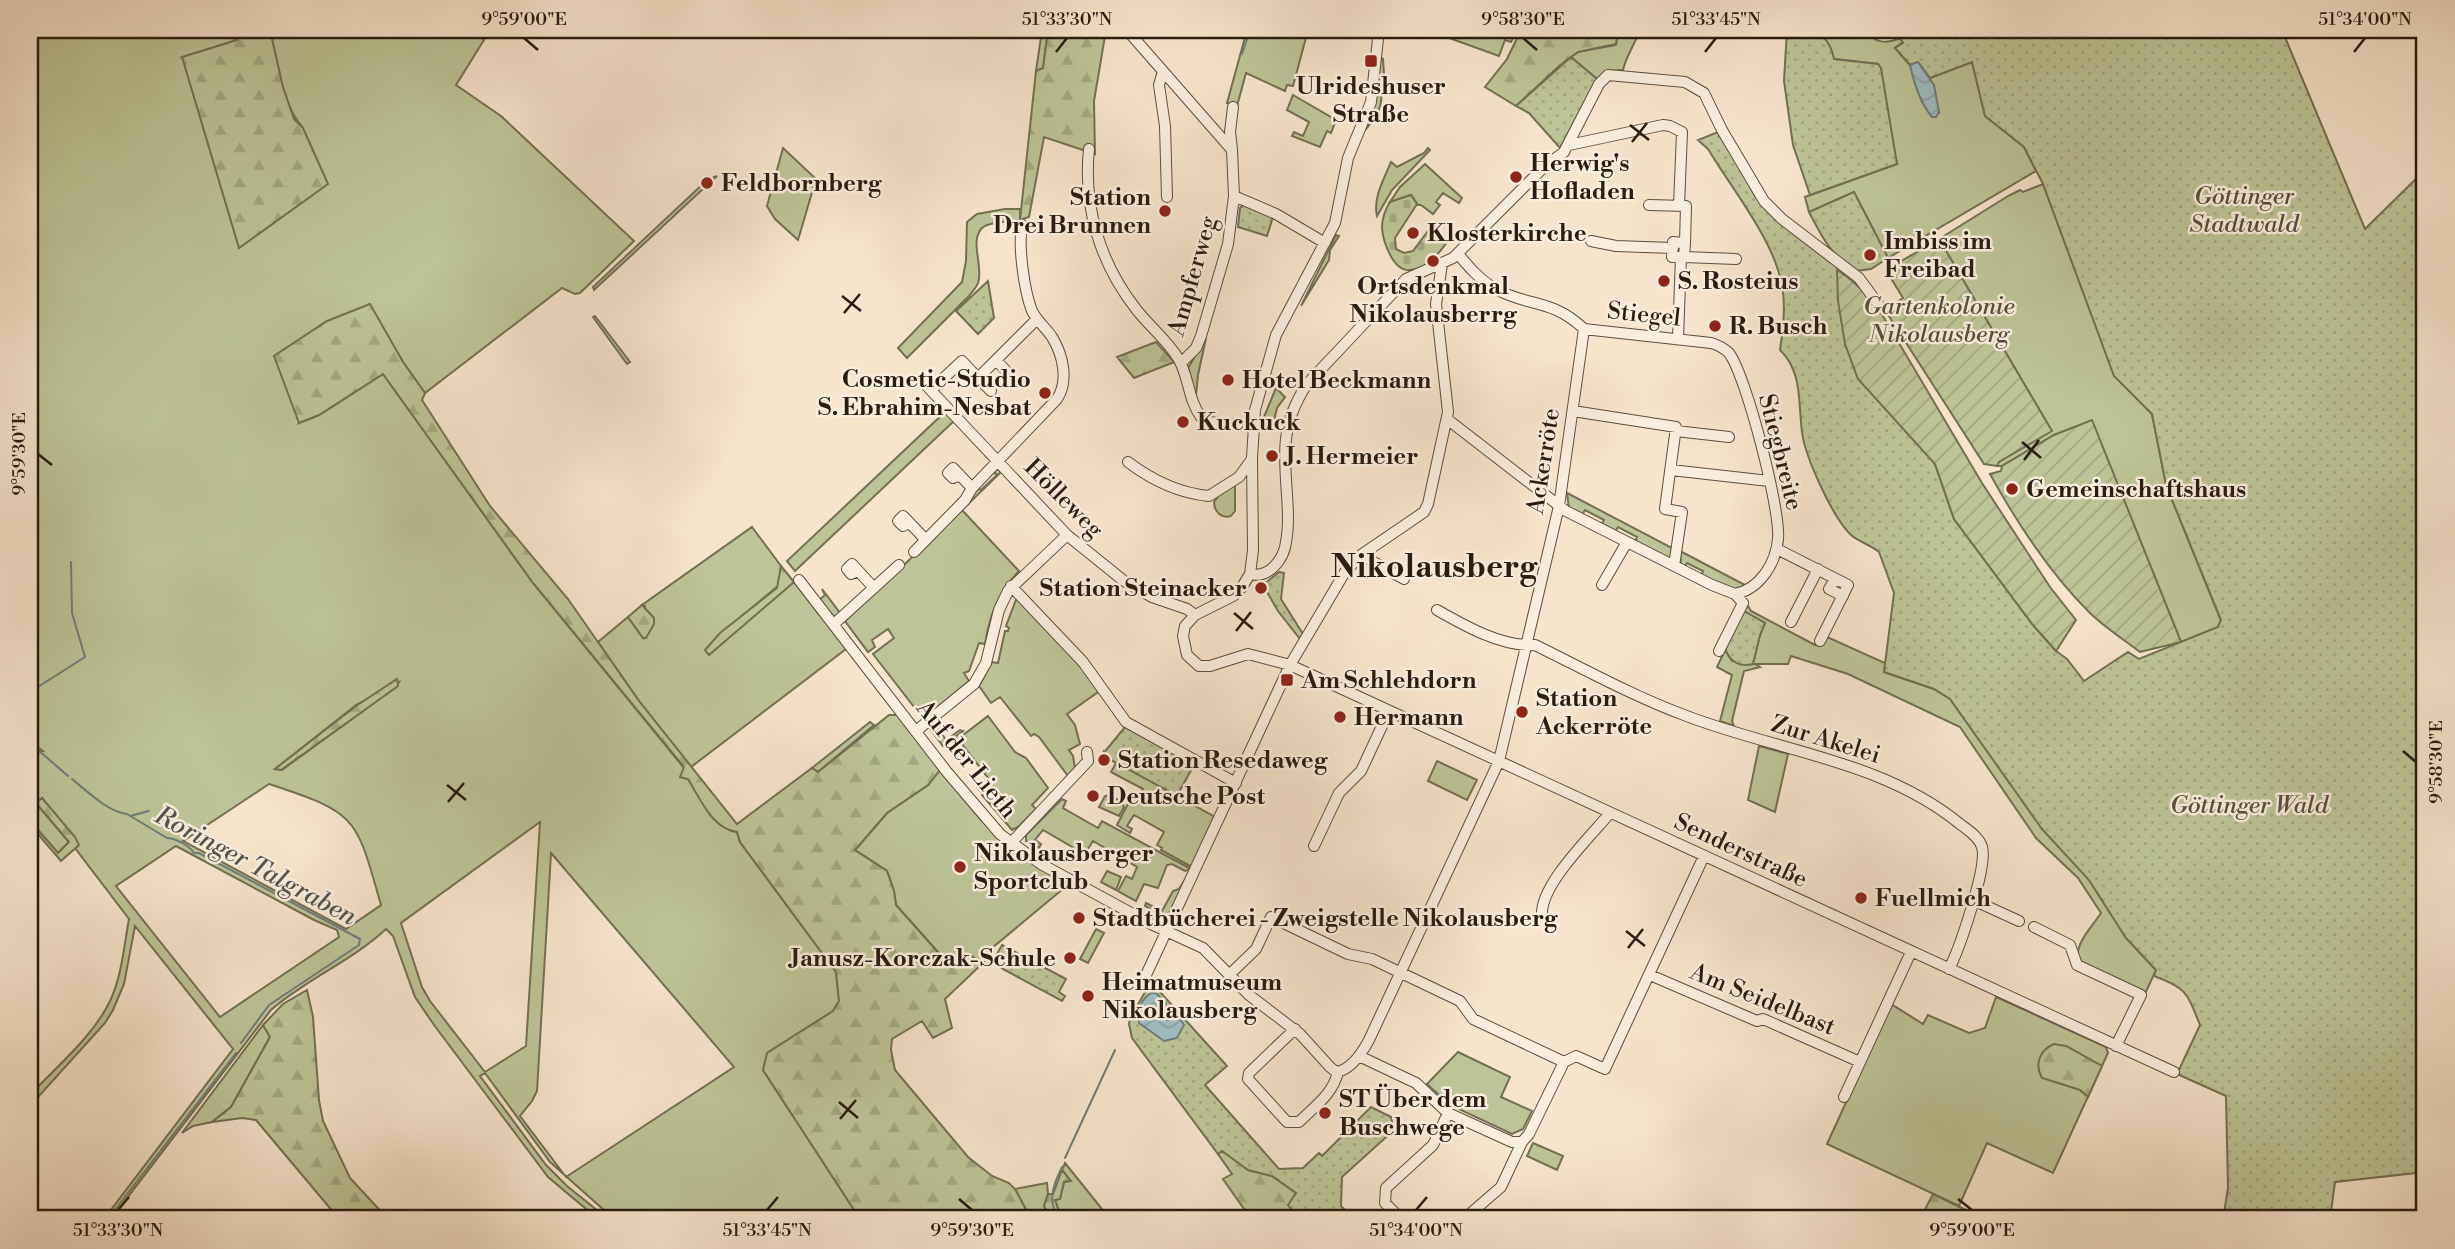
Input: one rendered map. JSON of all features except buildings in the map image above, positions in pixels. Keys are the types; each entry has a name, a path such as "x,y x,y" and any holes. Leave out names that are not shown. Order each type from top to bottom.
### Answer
{"street":[{"path":"1127,30 1232,150"},
{"path":"1195,615 1233,596 1251,574 1254,519 1253,428 1264,373 1276,335 1325,243 1339,210 1348,158 1371,102 1379,30"},
{"path":"1163,71 1159,85 1165,126 1167,197"},
{"path":"1251,574 1261,575 1279,562 1286,542 1285,441 1296,402 1312,377 1403,281 1458,254 1545,166 1562,154 1599,84 1608,75 1685,82 1704,93 1722,130 1764,201 1859,278 1881,308"},
{"name":"Ampferweg","path":"1181,363 1196,348 1201,336 1228,244 1234,195 1230,132 1233,107"},
{"path":"1569,145 1663,125 1682,132 1679,206"},
{"path":"1089,149 1088,194 1096,233 1106,259 1134,307 1181,363 1196,410 1201,417 1209,422 1253,428"},
{"path":"1234,195 1276,214 1325,243"},
{"path":"1649,205 1686,206 1678,338"},
{"path":"914,552 1057,399 1063,387 1063,367 1053,337 1032,310 1019,243 1022,225"},
{"path":"1591,241 1616,246 1673,248"},
{"path":"1685,243 1673,242 1672,257 1736,259"},
{"name":"Stiegel","path":"1458,254 1494,289 1552,307 1584,329 1678,338 1711,343 1722,348"},
{"path":"1146,975 1290,665 1348,568 1361,555 1426,509 1447,419 1436,304 1442,264"},
{"path":"991,391 978,378 1037,319"},
{"name":"Ackerröte","path":"1359,1056 1369,1040 1499,761 1559,506 1584,329"},
{"name":"Stiegbreite","path":"1722,348 1731,357 1741,378 1778,523 1777,548 1763,577 1746,591 1735,594"},
{"path":"996,360 1009,374"},
{"name":"Hölleweg","path":"978,378 962,361 928,386 1067,535 1124,581 1152,597 1195,615"},
{"path":"1573,411 1640,420 1676,427 1676,430 1729,437"},
{"path":"1447,419 1566,511 1735,594 1743,603 1718,651"},
{"path":"1674,566 1682,512 1665,509 1676,430"},
{"path":"1128,462 1168,486 1186,493 1209,496 1239,477 1252,460"},
{"path":"1671,470 1769,481"},
{"path":"960,475 972,488"},
{"path":"909,523 925,539"},
{"path":"916,731 959,698 978,679 988,655 999,610 1011,586 1067,535"},
{"path":"1602,585 1627,542"},
{"path":"1777,548 1848,585 1820,641"},
{"path":"1361,555 1404,579"},
{"path":"834,624 899,565"},
{"path":"1791,622 1818,569"},
{"path":"858,571 874,588"},
{"name":"Auf der Lieth","path":"799,580 979,812 1011,843 1041,864 1167,932 1203,948 1249,995 1295,1030 1330,1068 1338,1072"},
{"path":"1011,586 1083,662 1126,722 1236,782"},
{"path":"1437,610 1492,636 1526,646"},
{"name":"Senderstraße","path":"1195,615 1185,626 1182,640 1189,658 1198,666 1210,666 1248,654 1290,665 2174,1072"},
{"name":"Zur Akelei","path":"1526,646 1535,645 1650,701 1702,722 1859,769 1923,798 1957,821 1981,845 1983,857 1961,940 1949,969"},
{"path":"1314,846 1339,793 1362,771 1389,711"},
{"path":"1011,843 1088,761 1087,752"},
{"path":"1542,915 1545,897 1556,880 1611,813"},
{"path":"1464,1219 1502,1187 1563,1062 1576,1056 1605,1069 1704,856"},
{"path":"1973,900 2019,921"},
{"path":"1229,975 1256,949 1271,917 1348,954 1372,959 1460,1001 1473,1019 1563,1062"},
{"path":"2034,927 2070,945 2078,966 2141,995 2116,1046"},
{"path":"1844,1097 1911,951"},
{"name":"Am Seidelbast","path":"1650,975 1708,1002 1757,1021 1763,1019 1860,1062"},
{"path":"1295,1030 1249,1073 1248,1079 1287,1122 1299,1122 1335,1087 1338,1072 1347,1068 1359,1056 1416,1083 1448,1113 1512,1142 1522,1142"},
{"path":"1401,1219 1385,1203 1386,1188 1433,1145 1448,1113"}],"green space":[{"path":"30,30 226,30 224,33 238,40 182,58 303,128 285,95 270,30 474,30 484,40 456,85 501,116 634,241 580,293 575,294 562,288 425,393 369,305 299,423 319,415 383,374 533,583 684,768 681,777 688,779 710,815 737,832 740,842 836,972 839,1001 833,1011 768,1053 763,1070 860,1219 614,1219 566,1177 734,1067 551,853 537,1091 520,1116 564,1175 550,1162 485,1073 480,1076 546,1165 608,1219 598,1219 548,1177 415,997 393,936 386,929 359,951 271,1010 111,1219 104,1219 233,1049 135,926 124,984 113,1010 105,1023 30,1106 30,1095 85,1038 104,1013 115,989 129,919 75,848 78,845 42,798 36,803 69,842 58,853 30,821 30,747 35,752 43,751 30,741","holes":["399,682 282,770 275,769 356,705","269,784 321,803 349,822 365,853 381,905 346,929 183,841","540,822 526,1046 485,1072 422,987 401,923","176,846 337,930 339,937 220,1017 116,886"]},
{"path":"226,30 270,30 283,87 294,119 303,128 328,184 239,248 182,57 237,40 224,33"},
{"path":"1042,30 1048,30 1043,69 1036,71"},
{"path":"1048,30 1106,30 1094,101 1095,154 1044,137 1029,217 1020,220 1036,71 1043,68"},
{"path":"1247,30 1308,30 1293,86 1287,85 1285,91 1246,73 1237,106 1227,103"},
{"path":"1427,30 1517,30 1511,42 1505,40 1499,56"},
{"path":"1521,30 1618,30 1616,44 1578,52 1516,106 1485,87 1507,59"},
{"path":"1618,30 1640,30 1623,70 1607,71 1597,79 1571,57 1578,52 1616,45"},
{"path":"1787,30 1804,30 1823,37 1828,42 1834,59 1878,64 1881,68 1897,164 1810,195 1793,145 1784,81"},
{"path":"1811,30 1863,30 1876,40 1885,42 1900,38 1903,42 1895,48 1910,65 1922,102 1939,112 1930,78 1972,62 1985,116 2024,147 2036,171 1888,258 1854,192 1809,212 1805,197 1897,164 1878,64 1834,59"},
{"name":"Göttinger Wald","path":"1913,30 2282,30 2365,229 2425,170 2425,1172 2335,1182 2330,1219 2223,1219 2228,1188 2226,1096 2177,1074 2200,1025 2185,993 2173,984 2154,976 2156,970 2126,938 2089,880 2042,829 1950,699 1934,689 1884,672 1894,593 1879,552 1851,535 1844,527 1828,502 1808,456 1802,432 1796,378 1793,368 1780,350 1784,300 1778,270 1756,224 1708,149 1698,140 1718,132 1754,190 1842,269 1851,309 1935,464 1954,519 2033,625 2056,651 2067,659 2084,681 2128,652 2139,659 2218,627 2221,620 2166,485 2152,414 2114,376 2043,184 2024,147 1985,116 1972,62 1930,78 1918,62 1910,65 1895,48 1903,43 1900,38 1906,32 1911,35"},
{"path":"1379,57 1383,59 1385,90 1381,94 1377,114 1365,130 1373,108"},
{"path":"1571,57 1597,79 1560,148 1529,113 1516,106"},
{"path":"1293,95 1336,120 1331,133 1327,131 1320,147 1292,136 1294,132 1303,136 1309,122 1287,110"},
{"path":"783,148 816,179 798,240 775,219 767,206"},
{"path":"1428,148 1430,150 1392,190 1377,216 1378,196 1391,162 1397,167 1424,153"},
{"path":"1425,164 1462,198 1459,203 1443,193 1436,202 1440,205 1433,214 1418,205 1411,195 1390,202 1400,187"},
{"path":"717,176 594,290 593,287 707,180"},
{"path":"2043,184 2114,375 2152,414 2166,485 2221,621 2218,627 2181,642 2092,421 2054,435 2002,466 1997,466 1998,462 2051,430 1939,239 2008,196"},
{"path":"1854,192 1888,258 1871,269 1856,271 1828,245 1809,212"},
{"path":"1411,195 1417,204 1395,238 1396,249 1404,253 1413,251 1431,227 1448,241 1427,264 1410,270 1394,261 1384,240 1382,228 1384,214 1390,202"},
{"path":"1245,203 1273,217 1267,236 1238,227 1240,208"},
{"path":"1020,209 1020,220 995,223 982,228 978,233 979,277 976,287 907,358 898,348 962,282 966,261 967,222 977,214"},
{"path":"1336,235 1339,236 1330,250 1329,260 1301,306"},
{"name":"Gartenkolonie Nikolausberg","path":"1939,239 2052,431 1999,462 1997,466 1984,464 1885,310 1903,298 1886,270"},
{"path":"1837,270 1860,289 1880,311 1982,483 2050,587 2076,620 2056,651 2033,625 1954,519 1935,464 1858,379 1845,344 1838,301"},
{"path":"988,281 994,318 978,334 956,311"},
{"path":"370,304 403,362 425,393 422,400 490,506 568,599 639,701 737,824 812,768 818,772 889,715 897,715 940,770 928,785 887,813 855,850 887,871 896,905 952,968 969,953 975,959 986,960 945,999 952,1028 933,1038 922,1021 892,1039 895,1070 968,1157 992,1176 1009,1183 1015,1189 1031,1219 994,1219 995,1212 975,1219 860,1219 763,1070 767,1053 833,1011 839,1001 836,972 740,842 737,832 728,830 714,819 688,779 680,777 684,767 533,583 383,374 319,415 299,423 274,356 327,321"},
{"path":"595,316 630,362 627,364 593,317"},
{"path":"1206,338 1196,395 1195,395 1188,368"},
{"path":"1156,342 1174,362 1134,378 1117,357"},
{"path":"1276,388 1285,397 1277,408 1273,425 1261,424"},
{"path":"945,412 954,421 795,571 787,561"},
{"path":"2092,420 2181,642 2140,652 2107,628 2074,597 2047,564 1990,474 2001,471 2002,466 2054,435"},
{"path":"998,469 1001,472 962,510 1019,571 996,604 985,644 979,643 969,671 964,673 969,681 928,715 921,716 873,654 894,638 888,629 872,640 875,647 868,652 845,621 927,543 977,487 981,490 997,475 993,471"},
{"path":"1235,484 1235,511 1231,516 1221,515 1214,502"},
{"path":"1567,493 1674,549 1674,555 1668,560 1635,542 1637,537 1618,527 1615,532 1601,525 1604,520 1585,510 1582,515 1569,509"},
{"path":"752,527 781,566 779,585 741,617 709,654 794,582 846,649 691,767 639,701 598,642 628,617 643,638 645,606 642,605"},
{"path":"1680,551 1746,587 1738,590 1701,577 1703,571 1687,563 1684,568 1681,566"},
{"path":"781,566 794,582 709,655 705,650 720,633 777,588"},
{"path":"1279,572 1284,573 1281,599 1303,634 1300,639 1278,611 1263,585"},
{"path":"822,589 840,613 835,618 819,600 825,595"},
{"path":"1017,597 1082,664 1101,690 1067,714 1075,725 1080,744 1069,750 1075,768 1068,776 1039,737 1034,734 1031,736 1000,697 991,703 979,686 992,662 998,663 1005,631 1009,628 1006,626"},
{"path":"1746,603 1751,611 1815,645 1820,646 1825,636 1885,663 1884,672 1934,689 1950,699 2015,790 2089,880 2126,938 2156,970 2145,994 2079,963 2078,950 2081,943 2101,913 2078,878 2036,838 1960,727 1848,674 1791,656 1788,664 1755,664 1760,667 1744,671 1732,721 1734,726 1720,721 1732,675 1717,667 1725,650 1732,661 1753,664 1765,623 1742,610"},
{"path":"642,605 654,618 654,624 646,638 643,638 628,617"},
{"path":"1742,610 1765,623 1753,664 1748,665 1734,662 1724,645"},
{"path":"397,679 398,686 281,770 275,769 356,706"},
{"path":"988,716 1015,752 1026,758 1048,788 1032,805 1036,809 1012,830 977,787 988,778 958,739"},
{"path":"940,720 943,724 938,728 946,740 960,730 963,731 943,746 930,729"},
{"path":"870,722 874,725 818,772 812,768"},
{"path":"1125,727 1195,763 1177,796 1102,755"},
{"path":"1759,746 1788,754 1775,812 1748,800"},
{"path":"1104,751 1150,781 1215,817 1194,864 1190,866 1161,850 1157,845 1164,832 1134,815 1127,826 1132,829 1130,833 1117,825 1131,798 1137,800 1143,789 1111,772 1116,763 1102,755"},
{"path":"1437,761 1477,780 1467,800 1428,781"},
{"name":"Nikolausberger Sportclub","path":"940,770 999,838 1022,856 1069,884 986,953 986,960 975,959 952,968 896,905 887,871 855,850 887,813 928,785"},
{"path":"1109,795 1122,802 1124,807 1119,816 1099,807 1105,796"},
{"path":"42,798 79,845 61,861 30,825 30,821 58,853 69,842 36,803"},
{"path":"1062,799 1066,801 1063,808 1098,828 1102,821 1191,869 1185,871 1172,864 1167,865 1158,888 1144,884 1136,901 1118,891 1126,876 1132,879 1137,867 1093,841 1086,855 1043,830 1035,840 1041,844 1039,848 1026,841 1026,835"},
{"path":"1107,871 1121,877 1116,890 1101,882"},
{"path":"1186,878 1171,914 1165,916 1145,906 1146,903 1162,911 1173,891 1179,889"},
{"path":"1096,929 1104,933 1088,963 1080,959"},
{"path":"1002,945 1066,979 1059,992 1065,996 1062,1001 992,963"},
{"path":"1151,982 1227,1066 1205,1085 1279,1169 1303,1168 1319,1153 1322,1156 1371,1107 1391,1117 1394,1130 1342,1177 1341,1206 1354,1219 1285,1219 1291,1209 1288,1205 1296,1193 1272,1176 1248,1170 1222,1151 1218,1154 1132,1038 1130,1018"},
{"path":"307,990 313,1017 323,1121 350,1178 388,1219 339,1219 256,1120 242,1118 212,1122 231,1107 270,1037 263,1025 283,1004"},
{"path":"1996,997 2106,1047 2108,1053 2053,1173 1987,1143 1959,1206 1827,1144 1891,1004 1923,1024 1928,1015 1969,1033 1985,1028"},
{"path":"263,1025 270,1037 231,1107 212,1122 193,1126 182,1133"},
{"path":"2054,1044 2066,1046 2102,1066 2088,1097 2080,1090 2042,1078 2040,1058 2045,1050"},
{"path":"1458,1052 1510,1077 1501,1097 1532,1111 1523,1129 1512,1134 1450,1105 1427,1084"},
{"path":"1533,1143 1563,1156 1557,1170 1527,1156"},
{"path":"1221,1151 1232,1156 1248,1170 1272,1176 1296,1193 1292,1201 1302,1219 1251,1219 1223,1179 1232,1174 1218,1154"},
{"path":"1065,1163 1110,1219 1065,1219 1060,1214 1055,1200 1060,1199 1064,1182 1070,1181 1062,1170"},
{"path":"1062,1170 1071,1181 1064,1182 1060,1199 1055,1200 1065,1219 1051,1219 1044,1206 1048,1194 1053,1194"},
{"path":"1047,1183 1048,1194 1044,1206 1051,1219 1031,1219 1015,1189"},
{"path":"1933,1194 1976,1215 1974,1219 1920,1219"}],"water":[{"path":"1918,62 1934,85 1939,112 1936,117 1932,117 1928,111 1916,86 1910,65"},
{"path":"1151,993 1156,993 1166,1003 1164,1016 1167,1020 1179,1017 1184,1025 1177,1038 1164,1041 1139,1023 1140,1006"}],"waterway":[{"path":"1242,54 1250,30"},
{"path":"1746,179 1755,196"},
{"path":"1791,232 1830,262"},
{"path":"30,692 85,657 72,613 71,562"},
{"name":"Roringer Talgraben","path":"30,743 68,776"},
{"name":"Roringer Talgraben","path":"72,779 112,809 127,814 167,838 182,843 194,853 199,853 360,939 359,945 269,1005 241,1043"},
{"path":"130,816 149,811"},
{"path":"1065,1158 1115,1050"},
{"name":"Roringer Talgraben","path":"108,1219 236,1053"},
{"path":"1059,1219 1052,1199 1062,1167"}],"place":[{"name":"Ulrideshuser Straße","path":"1371,61"},
{"name":"Herwig's Hofladen","path":"1516,177"},
{"name":"Feldbornberg","path":"707,183"},
{"name":"Station Drei Brunnen","path":"1165,211"},
{"name":"Klosterkirche","path":"1413,233"},
{"name":"Imbiss im Freibad","path":"1870,255"},
{"name":"Ortsdenkmal Nikolausberrg","path":"1433,261"},
{"name":"S. Rosteius","path":"1664,281"},
{"name":"R. Busch","path":"1715,326"},
{"name":"Hotel Beckmann","path":"1228,380"},
{"name":"Cosmetic-Studio S. Ebrahim-Nesbat","path":"1045,393"},
{"name":"Kuckuck","path":"1183,422"},
{"name":"J. Hermeier","path":"1272,456"},
{"name":"Gemeinschaftshaus","path":"2012,489"},
{"name":"Station Steinacker","path":"1261,588"},
{"name":"Am Schlehdorn","path":"1287,680"},
{"name":"Station Ackerröte","path":"1522,712"},
{"name":"Hermann","path":"1340,717"},
{"name":"Station Resedaweg","path":"1104,760"},
{"name":"Deutsche Post","path":"1093,796"},
{"name":"Nikolausberger Sportclub","path":"960,867"},
{"name":"Fuellmich","path":"1861,898"},
{"name":"Stadtbücherei - Zweigstelle Nikolausberg","path":"1079,918"},
{"name":"Janusz-Korczak-Schule","path":"1070,958"},
{"name":"Heimatmuseum Nikolausberg","path":"1088,996"},
{"name":"ST Über dem Buschwege","path":"1325,1113"}],"district":[{"name":"Nikolausberg","path":"1434,566"}],"park label":[{"name":"Göttinger Stadtwald","path":"2244,210"}]}
